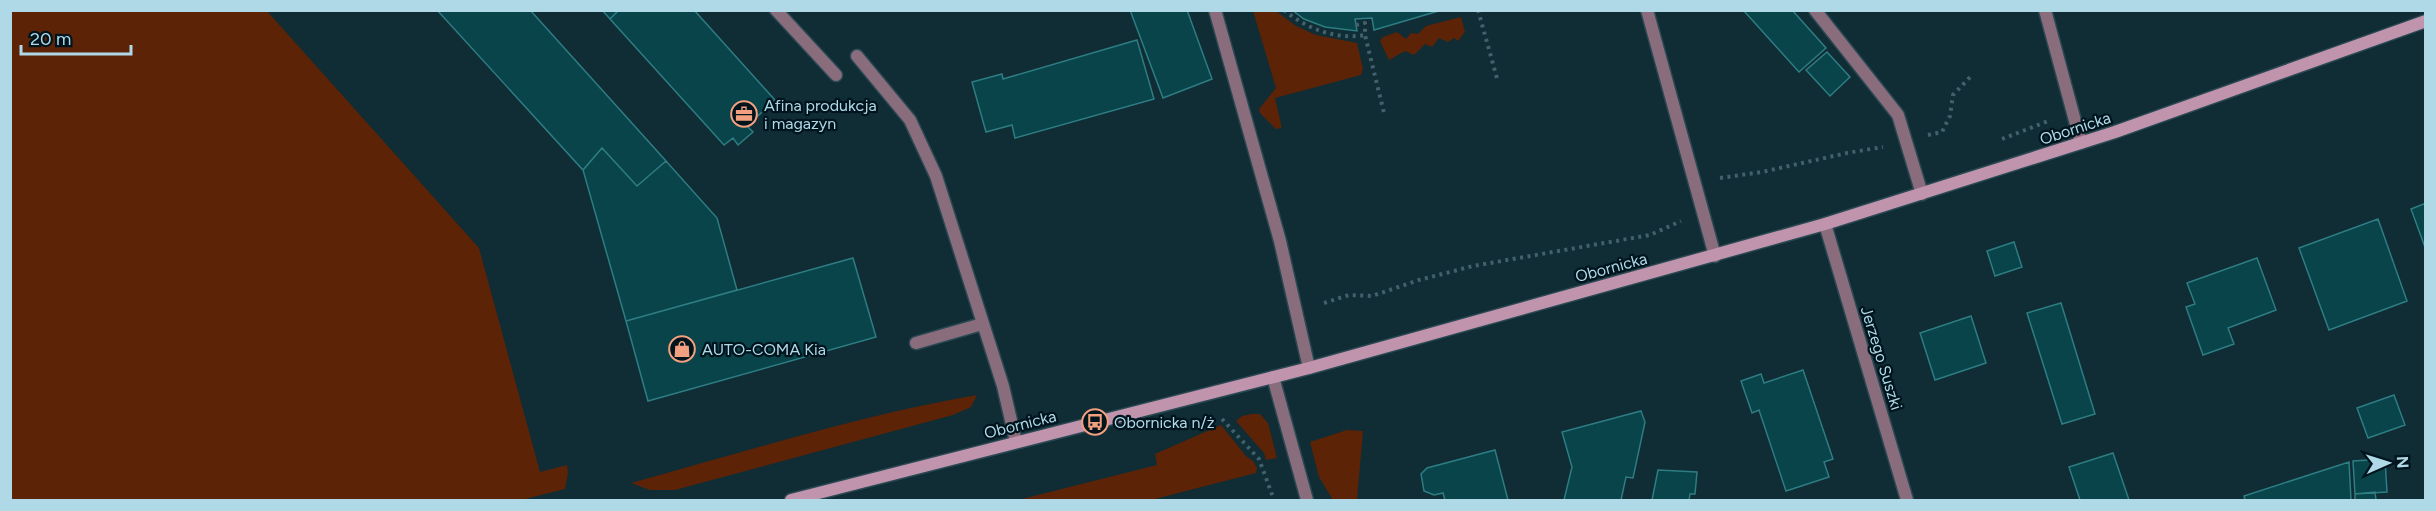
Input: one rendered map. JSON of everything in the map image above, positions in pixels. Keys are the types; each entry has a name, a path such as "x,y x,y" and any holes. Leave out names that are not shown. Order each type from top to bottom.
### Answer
{"main road":[{"name":"Obornicka","path":"791,501 1309,368 1825,224 2081,143 2426,21"}],"street":[{"path":"776,10 836,75"},
{"path":"1647,10 1715,256"},
{"path":"1815,10 1898,116 1922,194"},
{"path":"2046,10 2081,143"},
{"path":"1216,12 1280,241 1309,368"},
{"path":"857,56 910,120 936,176 1003,386 1016,442"},
{"name":"Jerzego Suszki","path":"1825,224 1907,501"},
{"path":"916,343 982,324"},
{"path":"1273,377 1307,501"}],"path":[{"path":"1284,10 1307,27 1325,33 1353,38 1365,35"},
{"path":"1478,10 1498,82"},
{"path":"1356,25 1365,23 1365,35 1384,113"},
{"path":"1324,303 1349,295 1372,296 1473,266 1650,235 1679,224 1697,194 1712,178 1762,172 1942,132 1950,116 1953,95 1973,74"},
{"path":"2000,140 2073,111"},
{"path":"1222,419 1259,459 1274,501"}],"shaded area":[{"path":"10,11 267,11 479,248 540,472 567,465 565,489 521,500 11,500"},
{"path":"1253,11 1276,11 1296,26 1316,35 1357,43 1363,69 1361,75 1275,98 1281,124 1281,128 1276,129 1260,113 1259,109 1276,88"},
{"path":"1461,17 1465,32 1458,41 1454,38 1448,42 1439,38 1432,47 1425,44 1414,55 1405,51 1389,60 1380,41 1383,37 1397,32 1406,39 1411,33 1418,34 1426,26"},
{"path":"977,395 971,407 953,415 675,490 650,490 631,483 846,423"},
{"path":"1260,414 1268,423 1277,458 1266,460 1264,453 1236,421 1242,416"},
{"path":"1221,425 1246,456 1253,461 1257,468 1256,473 1151,500 1018,500 1157,465 1155,454"},
{"path":"1347,430 1363,431 1357,500 1333,500 1319,477 1310,442"}],"building":[{"path":"437,10 530,10 666,161 637,186 602,148 583,170"},
{"path":"602,10 619,10 610,19"},
{"path":"619,10 694,10 775,100 747,126 753,132 738,145 733,138 724,145 610,19"},
{"path":"1130,10 1187,10 1212,79 1163,98"},
{"path":"1292,10 1442,10 1374,30 1372,18 1355,19 1357,31 1325,27 1304,19"},
{"path":"1792,10 1826,48 1799,72 1744,11"},
{"path":"1137,40 1154,99 1015,138 1012,125 986,132 972,82 1002,74 1003,79"},
{"path":"1827,52 1850,77 1830,96 1806,70"},
{"path":"602,148 637,186 666,161 717,218 737,290 626,321 583,170"},
{"path":"2426,203 2426,250 2411,209"},
{"path":"2378,219 2407,301 2329,330 2299,248"},
{"path":"2014,242 2022,267 1995,276 1987,251"},
{"path":"853,258 876,337 648,401 626,321"},
{"path":"2257,258 2276,310 2228,328 2234,344 2203,355 2186,307 2195,304 2187,283"},
{"path":"2061,303 2095,414 2062,424 2027,313"},
{"path":"1971,316 1986,363 1935,380 1920,333"},
{"path":"1803,370 1833,459 1824,462 1829,477 1786,491 1759,410 1752,413 1741,381 1761,374 1764,383"},
{"path":"2394,395 2405,425 2368,438 2357,408"},
{"path":"1641,411 1645,422 1633,478 1626,477 1621,500 1564,500 1572,467 1562,432"},
{"path":"1495,450 1508,500 1445,500 1443,493 1434,495 1424,491 1421,474 1427,468"},
{"path":"2113,453 2129,500 2080,500 2069,467"},
{"path":"2385,459 2387,492 2355,494 2353,461"},
{"path":"2349,462 2351,500 2245,500 2244,496"},
{"path":"1658,470 1697,472 1695,494 1690,494 1689,500 1652,500"},
{"path":"2375,492 2376,500 2355,500 2355,494"}],"place":[{"name":"Afina produkcja i magazyn","path":"744,114"},
{"name":"AUTO-COMA Kia","path":"682,349"},
{"name":"Obornicka n/ż","path":"1095,422"}]}
